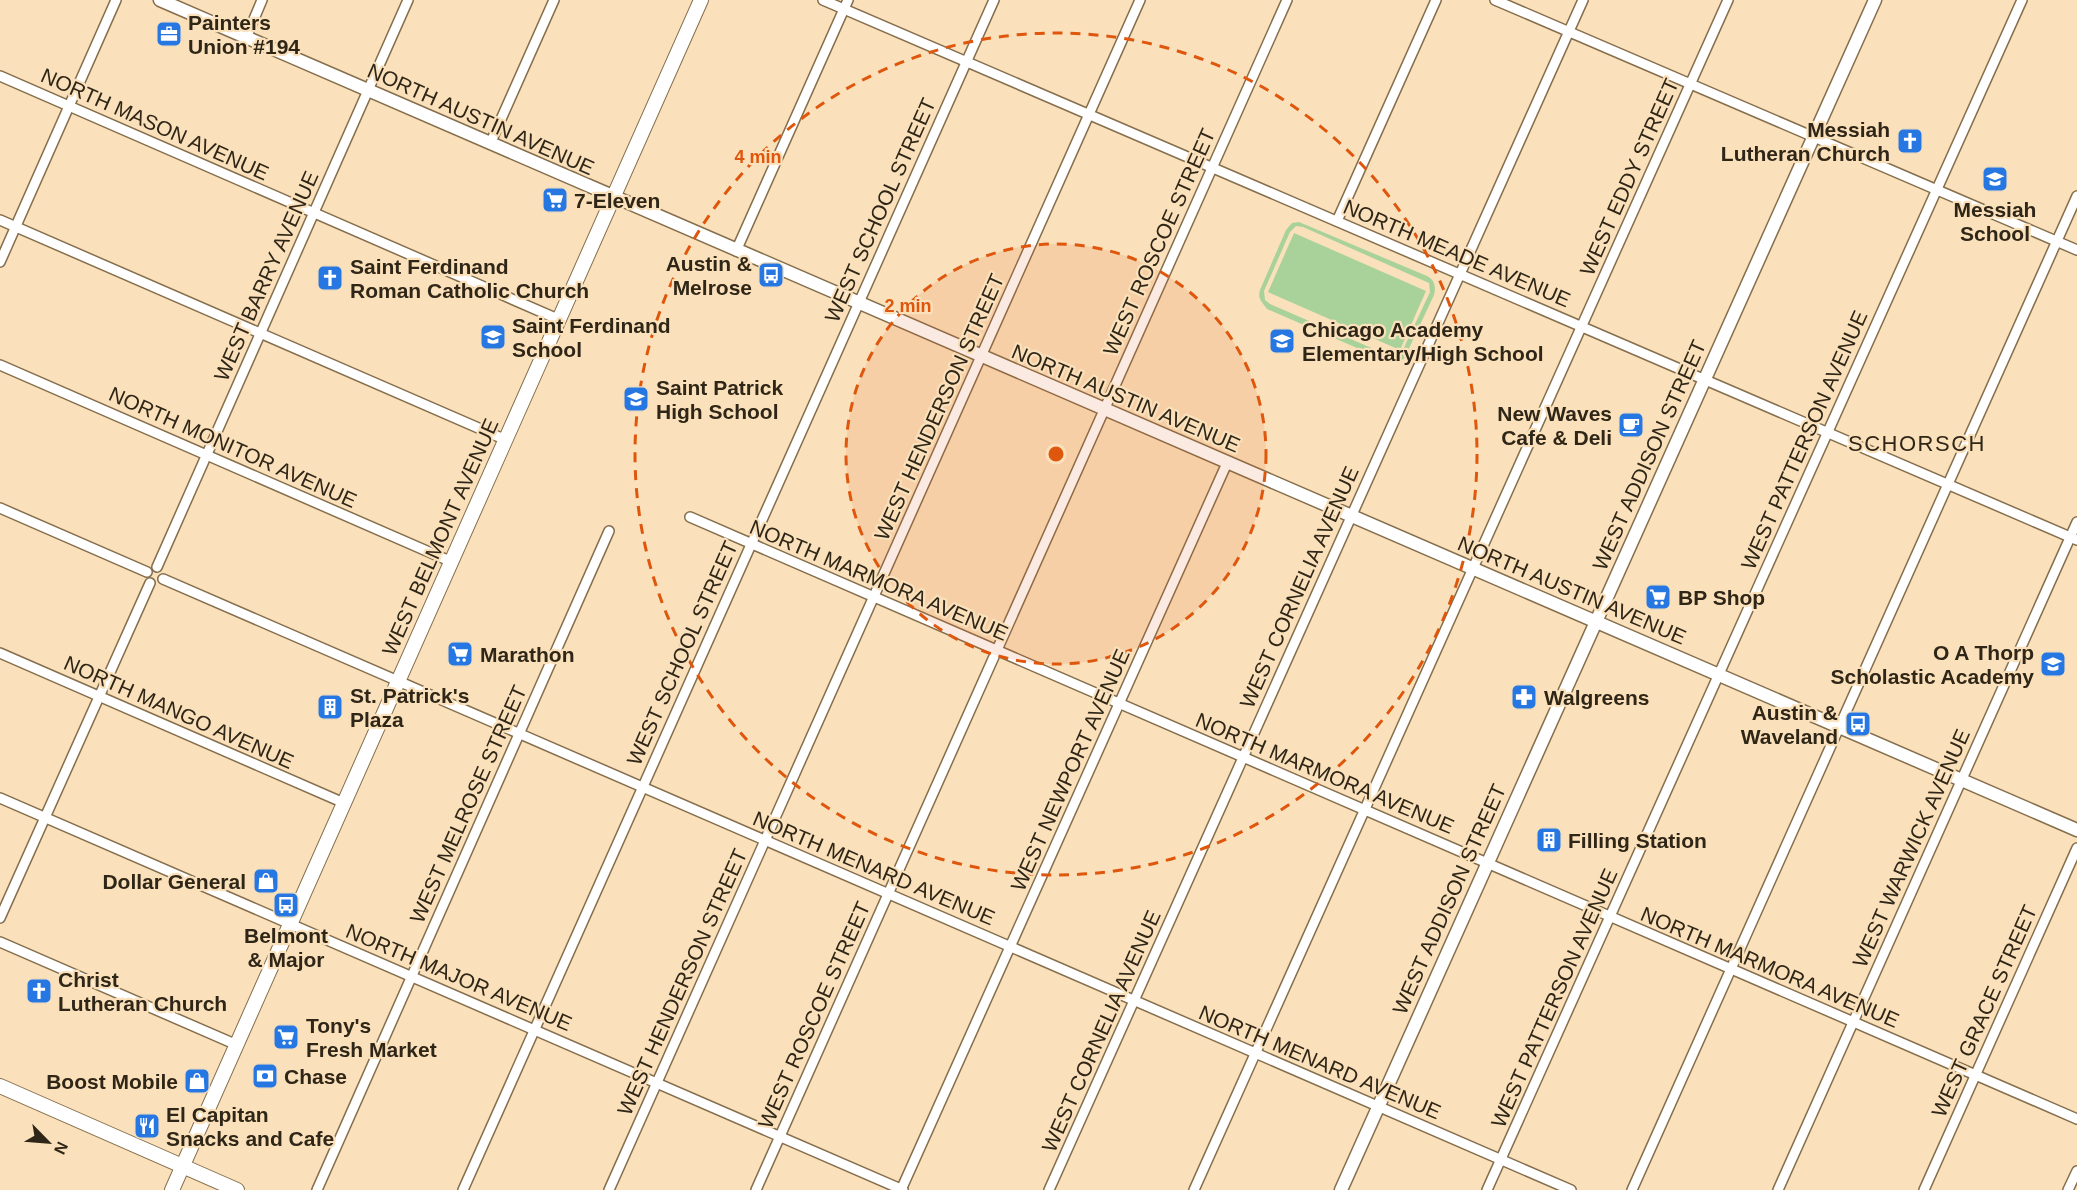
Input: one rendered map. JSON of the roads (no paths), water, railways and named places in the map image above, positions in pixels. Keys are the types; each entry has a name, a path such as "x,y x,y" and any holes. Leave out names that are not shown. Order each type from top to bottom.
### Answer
{"main road":[{"name":"WEST BELMONT AVENUE","path":"172,1190 701,0"},
{"path":"0,1086 237,1190"}],"street":[{"path":"0,262 116,0"},
{"name":"NORTH AUSTIN AVENUE","path":"160,0 2077,830"},
{"path":"246,38 262,0"},
{"name":"WEST BARRY AVENUE","path":"158,567 408,0"},
{"path":"490,144 554,0"},
{"name":"NORTH MEADE AVENUE","path":"823,0 846,4 966,62 2074,538"},
{"name":"WEST SCHOOL STREET","path":"463,1190 994,0"},
{"name":"WEST HENDERSON STREET","path":"609,1190 1140,0"},
{"name":"WEST ROSCOE STREET","path":"756,1190 1287,0"},
{"path":"1337,221 1436,0"},
{"path":"1495,0 2077,250"},
{"name":"WEST CORNELIA AVENUE","path":"1050,1190 1583,0"},
{"name":"WEST EDDY STREET","path":"1194,1190 1728,0"},
{"name":"WEST ADDISON STREET","path":"1341,1190 1875,0"},
{"name":"WEST PATTERSON AVENUE","path":"1487,1190 2022,0"},
{"path":"736,251 846,4"},
{"name":"NORTH MASON AVENUE","path":"0,76 560,320"},
{"path":"1632,1190 2077,196"},
{"path":"0,220 506,440"},
{"name":"NORTH MONITOR AVENUE","path":"0,364 452,562"},
{"name":"WEST NEWPORT AVENUE","path":"902,1190 1227,463"},
{"path":"0,508 147,572"},
{"name":"NORTH MARMORA AVENUE","path":"690,518 2077,1119"},
{"name":"WEST WARWICK AVENUE","path":"1778,1190 1961,780 2074,538 2077,522"},
{"name":"WEST MELROSE STREET","path":"317,1190 609,531"},
{"path":"152,567 158,567 163,573 163,579 159,583 150,583 146,578 147,572 152,567"},
{"name":"NORTH MENARD AVENUE","path":"163,579 1571,1190"},
{"path":"0,918 150,583"},
{"name":"NORTH MANGO AVENUE","path":"0,653 344,803"},
{"name":"NORTH MAJOR AVENUE","path":"0,798 902,1190"},
{"name":"WEST GRACE STREET","path":"1924,1190 2077,848"},
{"path":"0,942 237,1045"},
{"path":"2068,1190 2077,1171"}],"place":[{"name":"Painters Union #194","path":"169,34"},
{"name":"Messiah Lutheran Church","path":"1910,141"},
{"name":"Messiah School","path":"1995,179"},
{"name":"7-Eleven","path":"555,200"},
{"name":"Austin & Melrose","path":"771,275"},
{"name":"Saint Ferdinand Roman Catholic Church","path":"330,278"},
{"name":"Saint Ferdinand School","path":"493,337"},
{"name":"Chicago Academy Elementary/High School","path":"1282,341"},
{"name":"Saint Patrick High School","path":"636,399"},
{"name":"New Waves Cafe & Deli","path":"1631,425"},
{"name":"BP Shop","path":"1658,597"},
{"name":"Marathon","path":"460,654"},
{"name":"O A Thorp Scholastic Academy","path":"2053,664"},
{"name":"Walgreens","path":"1524,697"},
{"name":"St. Patrick's Plaza","path":"330,707"},
{"name":"Austin & Waveland","path":"1858,724"},
{"name":"Filling Station","path":"1549,840"},
{"name":"Dollar General","path":"266,881"},
{"name":"Belmont & Major","path":"286,905"},
{"name":"Christ Lutheran Church","path":"39,991"},
{"name":"Tony's Fresh Market","path":"286,1037"},
{"name":"Chase","path":"265,1076"},
{"name":"Boost Mobile","path":"197,1081"},
{"name":"El Capitan Snacks and Cafe","path":"147,1126"}],"district":[{"name":"SCHORSCH","path":"1917,443"}]}
